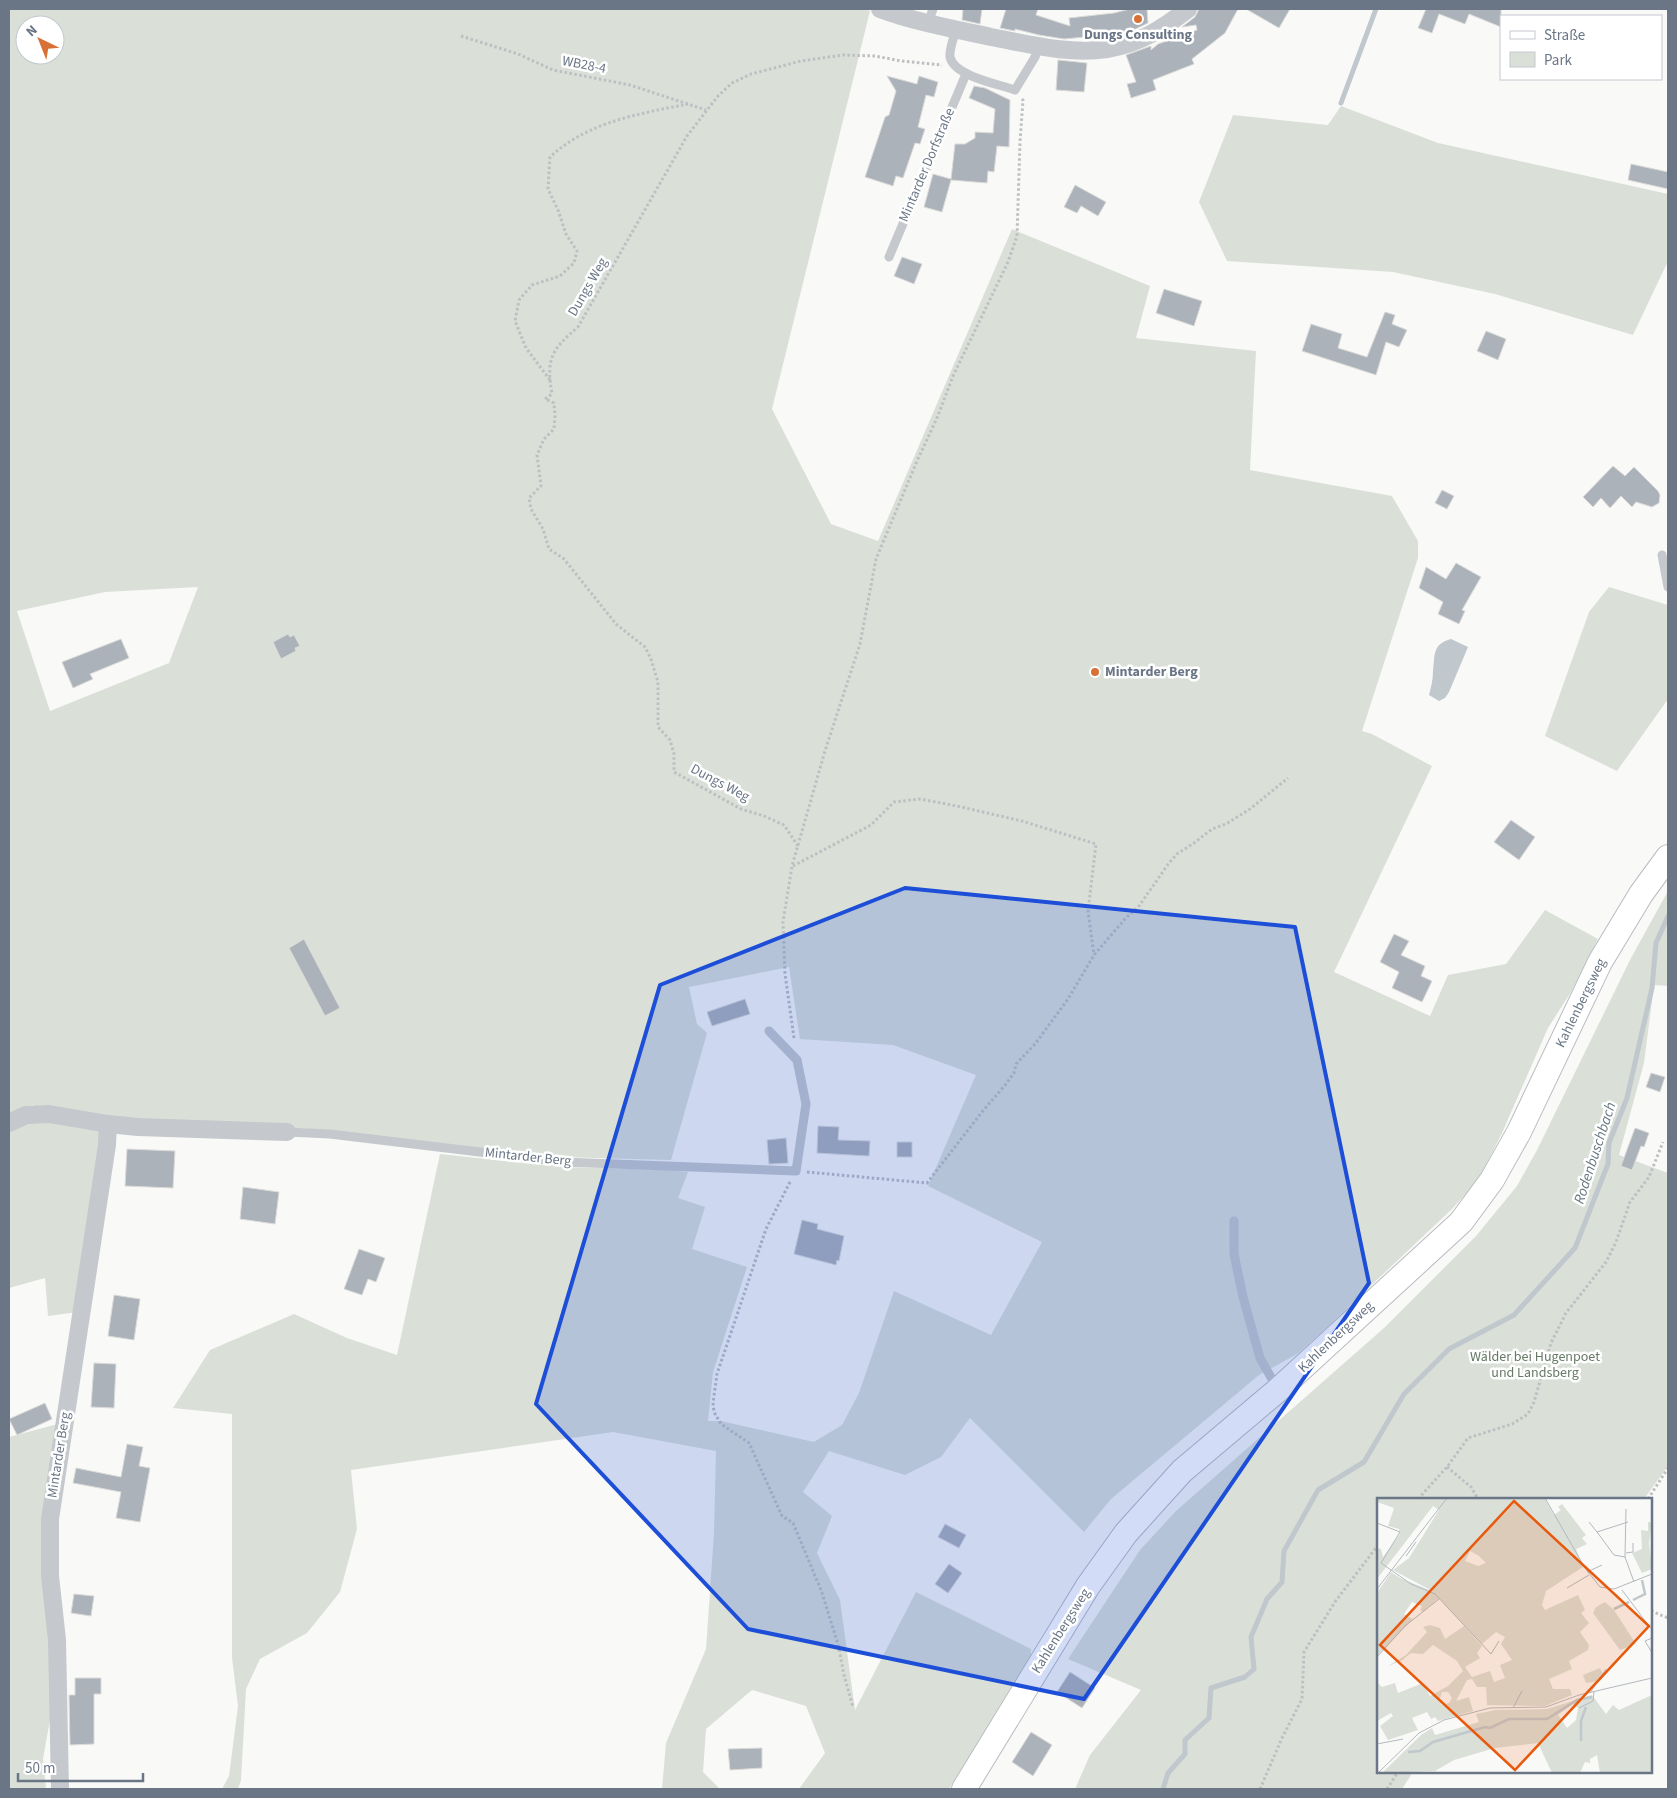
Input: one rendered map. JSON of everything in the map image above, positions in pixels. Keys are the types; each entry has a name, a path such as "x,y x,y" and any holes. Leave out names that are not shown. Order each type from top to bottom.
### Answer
{"street":[{"path":"880,9 931,16 956,30 1039,46 1088,51 1127,44 1159,31 1188,9"},
{"name":"Kahlenbergsweg","path":"964,1789 1088,1586 1126,1533 1182,1471 1278,1390 1461,1222 1492,1180 1519,1132 1600,962 1641,894 1668,857"},
{"name":"Mintarder Berg","path":"9,1123 26,1116 49,1114 138,1127 287,1132"},
{"name":"Mintarder Berg","path":"60,1789 58,1640 50,1576 50,1519 107,1145 108,1124"}],"lane":[{"path":"956,30 950,55 954,67 966,74 1015,90 1029,69 1039,46"},
{"name":"Mintarder Dorfstraße","path":"889,257 966,74"},
{"path":"1662,555 1668,586"},
{"path":"769,1031 797,1060 806,1104 796,1171"},
{"name":"Mintarder Berg","path":"287,1132 330,1134 563,1162 796,1171"},
{"path":"1234,1221 1234,1254 1243,1296 1260,1358 1278,1390"}],"path":[{"name":"WB28-4","path":"461,36 518,54 553,70 630,85 706,110"},
{"name":"Dungs Weg","path":"798,846 784,824 741,810 674,772 674,754 670,740 658,727 657,702 659,694 656,672 645,647 616,624 564,559 549,549 543,529 532,509 529,498 541,486 537,455 544,440 554,428 554,403 544,399 552,394 549,365 561,342 578,327 687,136 706,110 725,90 751,74 801,61 851,55 875,56 954,67"},
{"path":"797,1060 785,974 783,922 792,866 825,751 860,644 876,559 913,469 937,418 953,376 1008,262 1017,236 1023,100 1015,90"},
{"path":"550,380 526,348 515,321 520,300 532,285 560,276 574,263 577,251 566,234 548,189 550,157 564,144 596,127 633,115 688,104"},
{"path":"853,1707 838,1644 821,1590 793,1523 782,1516 749,1443 721,1424 714,1412 713,1403 717,1374 766,1229 796,1171 927,1183 1006,1084 1014,1073 1016,1064 1068,1000 1094,955 1125,919 1139,906 1177,854 1212,829 1226,824 1250,808 1288,778"},
{"path":"792,866 870,825 894,802 920,799 1022,821 1096,844 1088,911 1094,955"},
{"path":"1419,1498 1447,1467 1468,1438 1512,1424 1528,1414 1555,1336 1566,1313 1606,1262 1616,1242 1630,1202 1649,1177 1663,1142"},
{"path":"1447,1467 1471,1487 1477,1498"},
{"path":"1649,1498 1668,1468"},
{"path":"1260,1789 1302,1698 1304,1652 1335,1602 1377,1546"},
{"path":"1652,1611 1668,1618"},
{"path":"1387,1789 1397,1773"}],"highlighted area":[{"path":"905,888 1295,927 1369,1283 1084,1699 748,1629 536,1404 660,985"}],"green space":[{"path":"9,9 864,9 870,11 772,409 831,524 878,541 1012,229 1150,286 1136,338 1256,351 1250,470 1392,496 1418,541 1418,558 1362,731 1372,734 1432,766 1334,972 1430,1016 1448,975 1506,964 1545,910 1598,939 1571,992 1548,1028 1502,1133 1478,1181 1451,1210 1324,1330 1297,1354 1259,1375 1111,1499 1084,1532 970,1418 941,1457 905,1475 829,1451 803,1492 832,1516 817,1553 840,1600 855,1710 916,1592 1031,1649 1031,1656 949,1789 799,1789 825,1753 806,1706 752,1690 706,1729 703,1772 720,1789 662,1789 666,1743 706,1649 714,1533 716,1451 613,1432 351,1470 357,1529 340,1592 307,1633 260,1659 246,1689 241,1780 238,1789 222,1789 229,1776 238,1706 232,1658 232,1414 173,1408 210,1350 294,1314 347,1338 397,1355 440,1154 562,1167 688,1172 678,1198 705,1207 692,1249 747,1267 713,1372 708,1421 721,1421 814,1442 842,1425 859,1393 894,1291 991,1335 1042,1242 928,1186 976,1075 893,1045 800,1039 789,967 689,987 697,1024 707,1033 671,1160 559,1157 442,1145 330,1130 103,1118 78,1312 48,1316 45,1278 9,1288 9,1129 34,1119 33,1105 9,1114","holes":["198,587 169,663 50,711 17,611 105,592"]},
{"path":"1341,106 1438,143 1668,194 1668,261 1633,335 1495,294 1393,272 1227,261 1199,202 1233,115 1328,125"},
{"path":"1609,587 1668,605 1668,699 1617,771 1545,736 1589,612"},
{"name":"Wälder bei Hugenpoet und Landsberg","path":"1668,891 1668,986 1654,985 1644,1063 1619,1155 1668,1173 1668,1466 1645,1498 1377,1498 1377,1773 1412,1773 1402,1789 1075,1789 1090,1755 1141,1690 1068,1659 1140,1550 1176,1511 1384,1328 1476,1236 1517,1186 1537,1150 1631,958"},
{"path":"58,1424 53,1703 43,1759 46,1789 9,1789 9,1437"}],"shaded area":[{"path":"1451,639 1468,647 1449,692 1445,698 1439,701 1429,695 1435,656 1437,647"}],"building":[{"path":"963,9 982,9 980,24 962,20"},
{"path":"1006,9 1038,9 1036,15 1070,26 1069,18 1114,13 1130,9 1147,9 1148,23 1127,33 1064,39 1015,29 1015,31 1000,28"},
{"path":"1199,9 1238,9 1225,33 1192,59 1194,64 1153,80 1156,90 1131,98 1127,84 1136,82 1126,55 1151,46 1151,50 1158,44 1197,30 1196,25 1182,27 1195,17"},
{"path":"1246,9 1290,9 1279,28"},
{"path":"1426,9 1501,9 1500,27 1469,14 1465,24 1439,14 1432,33 1418,28"},
{"path":"1058,60 1087,63 1084,92 1056,90"},
{"path":"887,76 917,84 919,76 938,82 934,97 926,95 918,127 925,129 920,144 915,143 903,178 896,176 893,186 865,177 885,117 889,115 896,91"},
{"path":"974,86 985,88 1010,100 1009,147 997,146 994,172 988,171 987,183 951,180 942,212 924,207 933,174 951,179 955,144 965,144 975,138 975,132 993,133 995,109 969,98"},
{"path":"1631,164 1668,172 1668,189 1628,180"},
{"path":"1075,185 1106,202 1098,216 1081,206 1077,213 1064,207"},
{"path":"902,257 922,264 914,284 894,276"},
{"path":"1164,289 1202,301 1194,326 1156,313"},
{"path":"1385,312 1395,315 1392,324 1407,330 1399,347 1386,342 1376,375 1302,351 1311,324 1342,334 1338,348 1367,357"},
{"path":"1486,331 1506,339 1498,360 1477,351"},
{"path":"1613,466 1625,476 1634,467 1658,491 1660,495 1659,503 1652,507 1636,502 1632,507 1621,496 1610,508 1601,498 1593,507 1583,497"},
{"path":"1442,490 1454,496 1447,509 1435,503"},
{"path":"1456,563 1481,577 1462,610 1465,611 1459,624 1438,614 1443,602 1419,588 1426,567 1446,579"},
{"path":"288,634 290,637 294,635 300,646 295,648 296,651 281,659 273,642"},
{"path":"121,639 129,658 90,674 93,679 73,688 62,662"},
{"path":"1511,820 1535,837 1519,860 1494,842"},
{"path":"1394,934 1409,941 1401,955 1425,966 1421,976 1432,981 1422,1002 1392,988 1399,972 1380,962"},
{"path":"304,939 340,1008 325,1016 289,948"},
{"path":"745,999 750,1014 712,1026 707,1012"},
{"path":"1651,1073 1665,1077 1660,1092 1646,1087"},
{"path":"818,1126 839,1127 838,1140 870,1141 869,1156 817,1153"},
{"path":"1635,1128 1649,1133 1644,1147 1641,1146 1632,1170 1621,1166"},
{"path":"786,1138 788,1163 769,1164 767,1140"},
{"path":"897,1142 912,1142 912,1157 897,1157"},
{"path":"127,1149 175,1151 173,1188 125,1186"},
{"path":"243,1187 279,1192 275,1224 240,1219"},
{"path":"802,1220 818,1224 817,1229 844,1236 839,1261 837,1260 836,1265 794,1254"},
{"path":"359,1249 385,1258 376,1282 368,1279 362,1295 344,1289"},
{"path":"114,1295 140,1299 134,1340 108,1336"},
{"path":"94,1363 116,1364 114,1408 91,1407"},
{"path":"45,1403 52,1419 17,1435 9,1419"},
{"path":"127,1444 143,1447 139,1466 150,1468 140,1522 116,1518 121,1492 73,1483 76,1468 121,1477"},
{"path":"945,1524 966,1535 959,1548 938,1537"},
{"path":"949,1564 962,1573 948,1593 935,1584"},
{"path":"74,1594 94,1596 91,1616 71,1613"},
{"path":"1070,1672 1095,1688 1082,1708 1057,1692"},
{"path":"75,1678 101,1678 101,1694 94,1694 94,1744 70,1745 69,1695 75,1695"},
{"path":"1031,1732 1052,1745 1033,1776 1012,1762"},
{"path":"762,1748 762,1768 730,1770 728,1749"}],"waterway":[{"path":"1341,103 1376,9"},
{"name":"Rodenbuschbach","path":"1163,1789 1168,1773 1185,1754 1185,1740 1209,1718 1211,1688 1245,1677 1254,1669 1251,1637 1267,1599 1282,1582 1284,1551 1318,1490 1364,1462 1404,1394 1449,1349 1514,1315 1575,1248 1608,1164 1609,1143 1627,1098 1652,988 1656,943 1668,916"}],"place":[{"name":"Dungs Consulting","path":"1138,19"},
{"name":"Mintarder Berg","path":"1095,672"}]}
